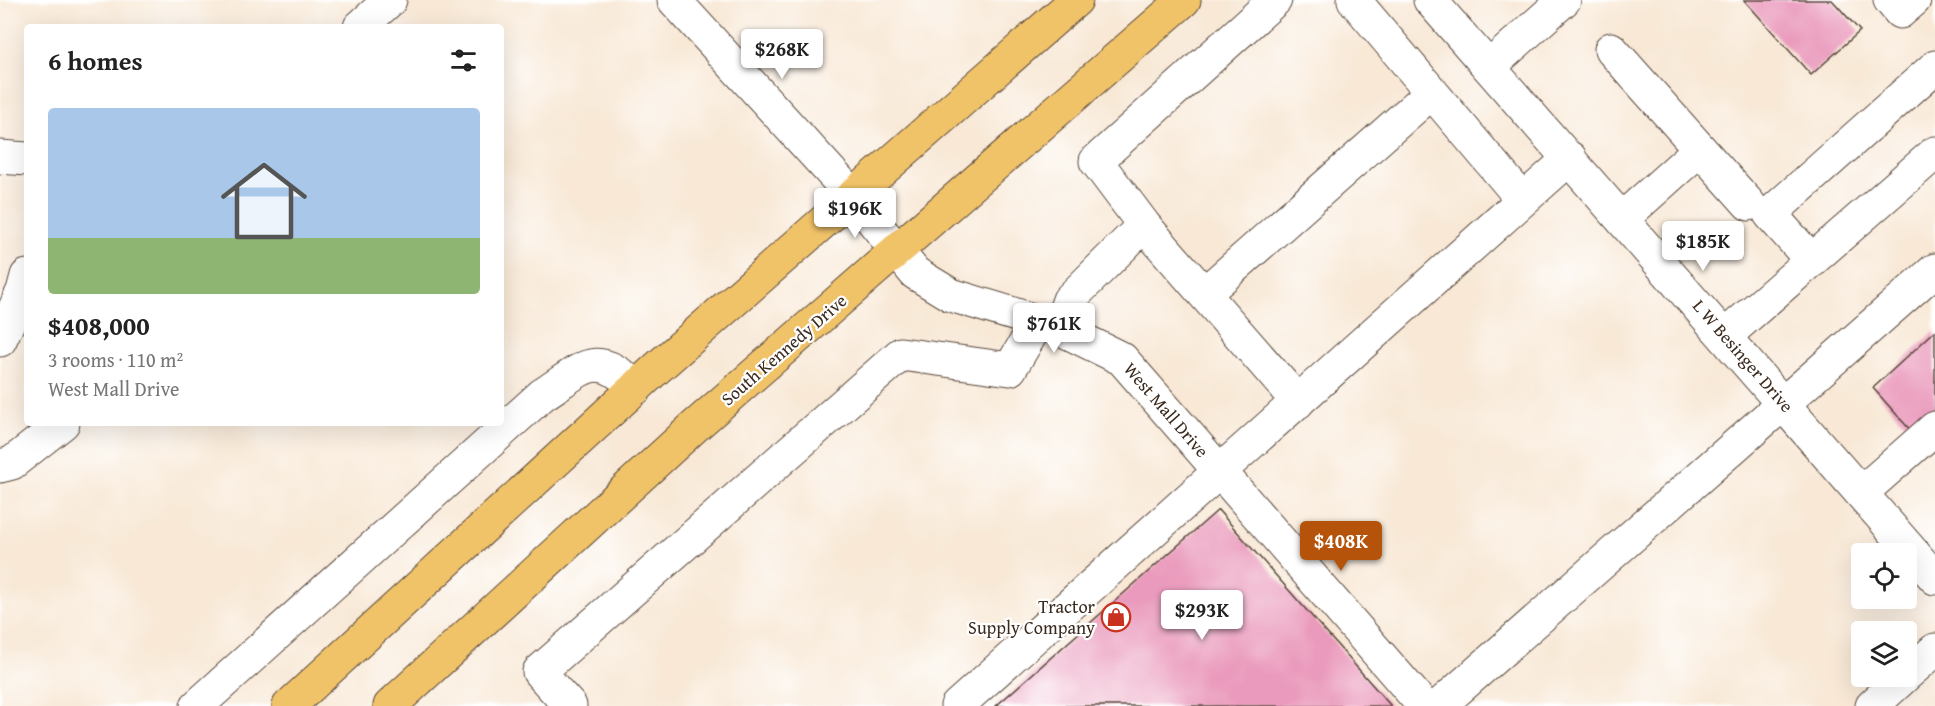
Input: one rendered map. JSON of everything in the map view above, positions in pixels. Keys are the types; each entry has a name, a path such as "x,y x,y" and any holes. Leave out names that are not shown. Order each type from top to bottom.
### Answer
{"main road":[{"path":"289,706 636,388 852,195 1076,0"},
{"name":"South Kennedy Drive","path":"390,706 694,427 1184,0"}],"street":[{"path":"363,24 390,0"},
{"name":"West Mall Drive","path":"674,0 852,195 915,273 951,295 1049,325 1122,359 1424,706"},
{"path":"1275,0 1096,161 1144,225 1298,402"},
{"path":"1354,0 1523,200"},
{"name":"L W Besinger Drive","path":"1430,0 1623,218 1935,578"},
{"path":"1490,66 1564,0"},
{"path":"1890,0 1900,12 1914,0"},
{"path":"1611,49 1749,204"},
{"path":"1812,261 1770,214 1935,67"},
{"path":"1204,294 1432,92"},
{"path":"1623,218 1700,149"},
{"path":"1725,336 1935,153"},
{"path":"0,157 24,159"},
{"path":"957,706 1570,158"},
{"path":"570,706 539,672 901,354 1010,369 1069,300 1144,225"},
{"path":"1439,706 1935,270"},
{"path":"0,340 24,287"},
{"path":"197,706 542,395 593,364 607,365 619,372 636,388"},
{"path":"0,466 12,463 59,426"},
{"path":"1861,493 1935,428"},
{"path":"1917,666 1935,650"},
{"path":"1872,706 1894,687"}],"building":[{"path":"1744,0 1832,0 1860,31 1811,75"},
{"path":"1935,331 1935,411 1912,432 1873,388"},
{"path":"1218,510 1391,706 996,706 1106,609"}],"place":[{"name":"Tractor Supply Company","path":"1116,617"}]}
